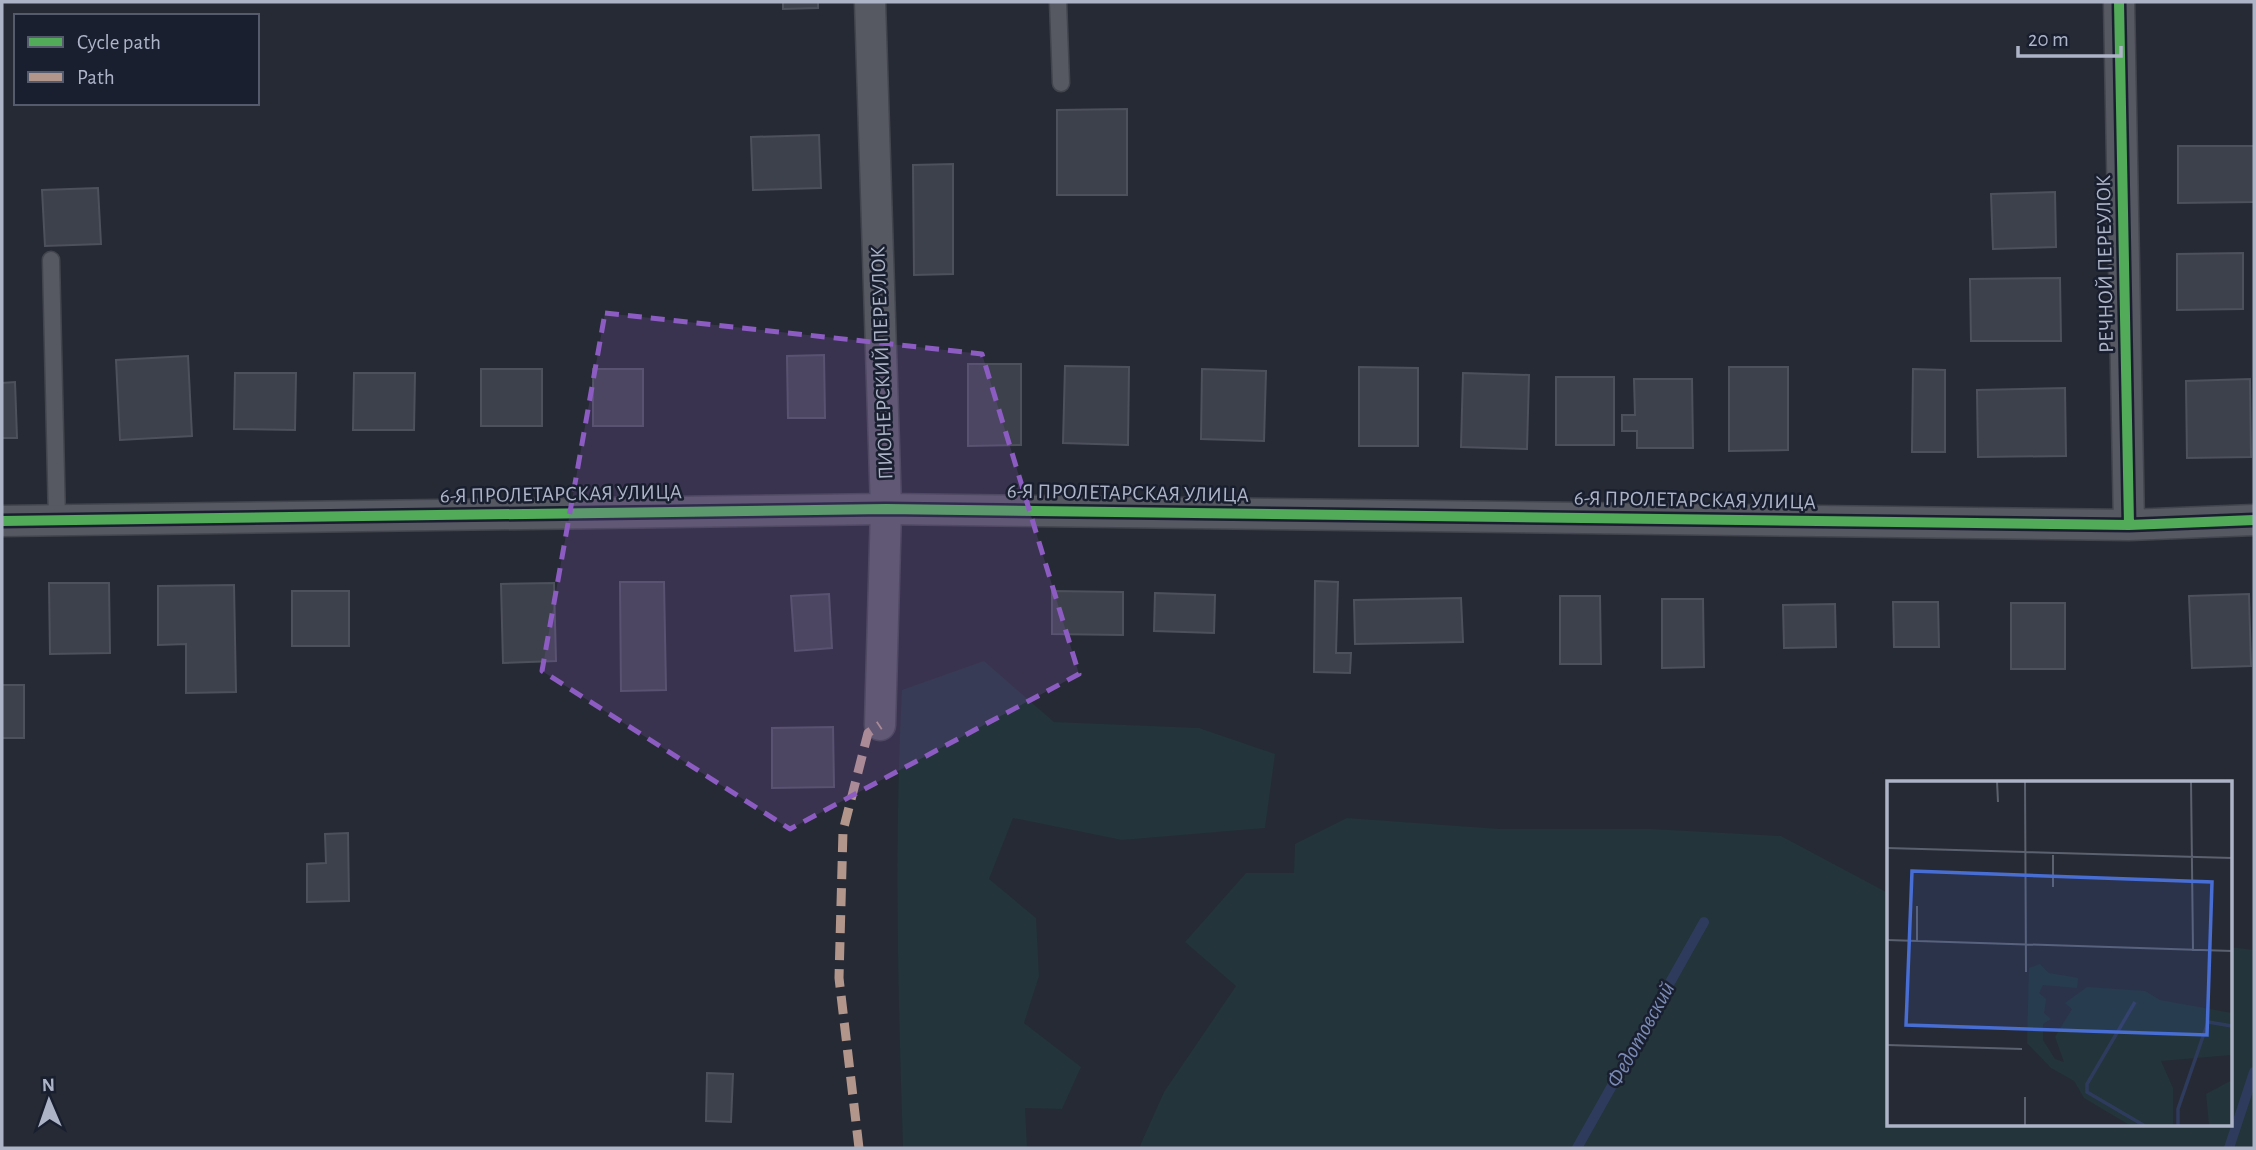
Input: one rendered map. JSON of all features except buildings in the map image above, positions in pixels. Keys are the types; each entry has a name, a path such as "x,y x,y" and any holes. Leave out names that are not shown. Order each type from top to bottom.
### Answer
{"street":[{"name":"ПИОНЕРСКИЙ ПЕРЕУЛОК","path":"870,2 886,509 880,725"},
{"name":"РЕЧНОЙ ПЕРЕУЛОК","path":"2119,2 2129,525"},
{"name":"6-Я ПРОЛЕТАРСКАЯ УЛИЦА","path":"2,521 886,509 2129,525 2254,520"}],"lane":[{"path":"1058,2 1061,83"},
{"path":"51,260 57,520"}],"highlighted area":[{"path":"605,313 982,354 1079,674 790,829 542,671"}],"shaded area":[{"path":"984,661 1054,722 1199,728 1275,754 1265,828 1122,840 1013,818 989,879 1036,918 1039,976 1024,1023 1081,1067 1062,1109 1025,1108 1027,1148 903,1148 897,862 902,690"},
{"path":"1347,818 1500,829 1651,829 1781,836 1887,892 1887,1126 2232,1126 2232,947 2254,950 2254,1148 1139,1148 1164,1092 1236,986 1185,942 1246,873 1294,873 1295,844"}],"waterway":[{"name":"Федотовский","path":"1577,1148 1704,922"},
{"path":"2229,1148 2254,1072"}],"marked path":[{"path":"859,1148 839,978 843,831 868,733 880,725"}],"cycle path":[{"path":"2119,2 2129,525"},
{"path":"2,521 886,509 2129,525 2254,520"}]}
